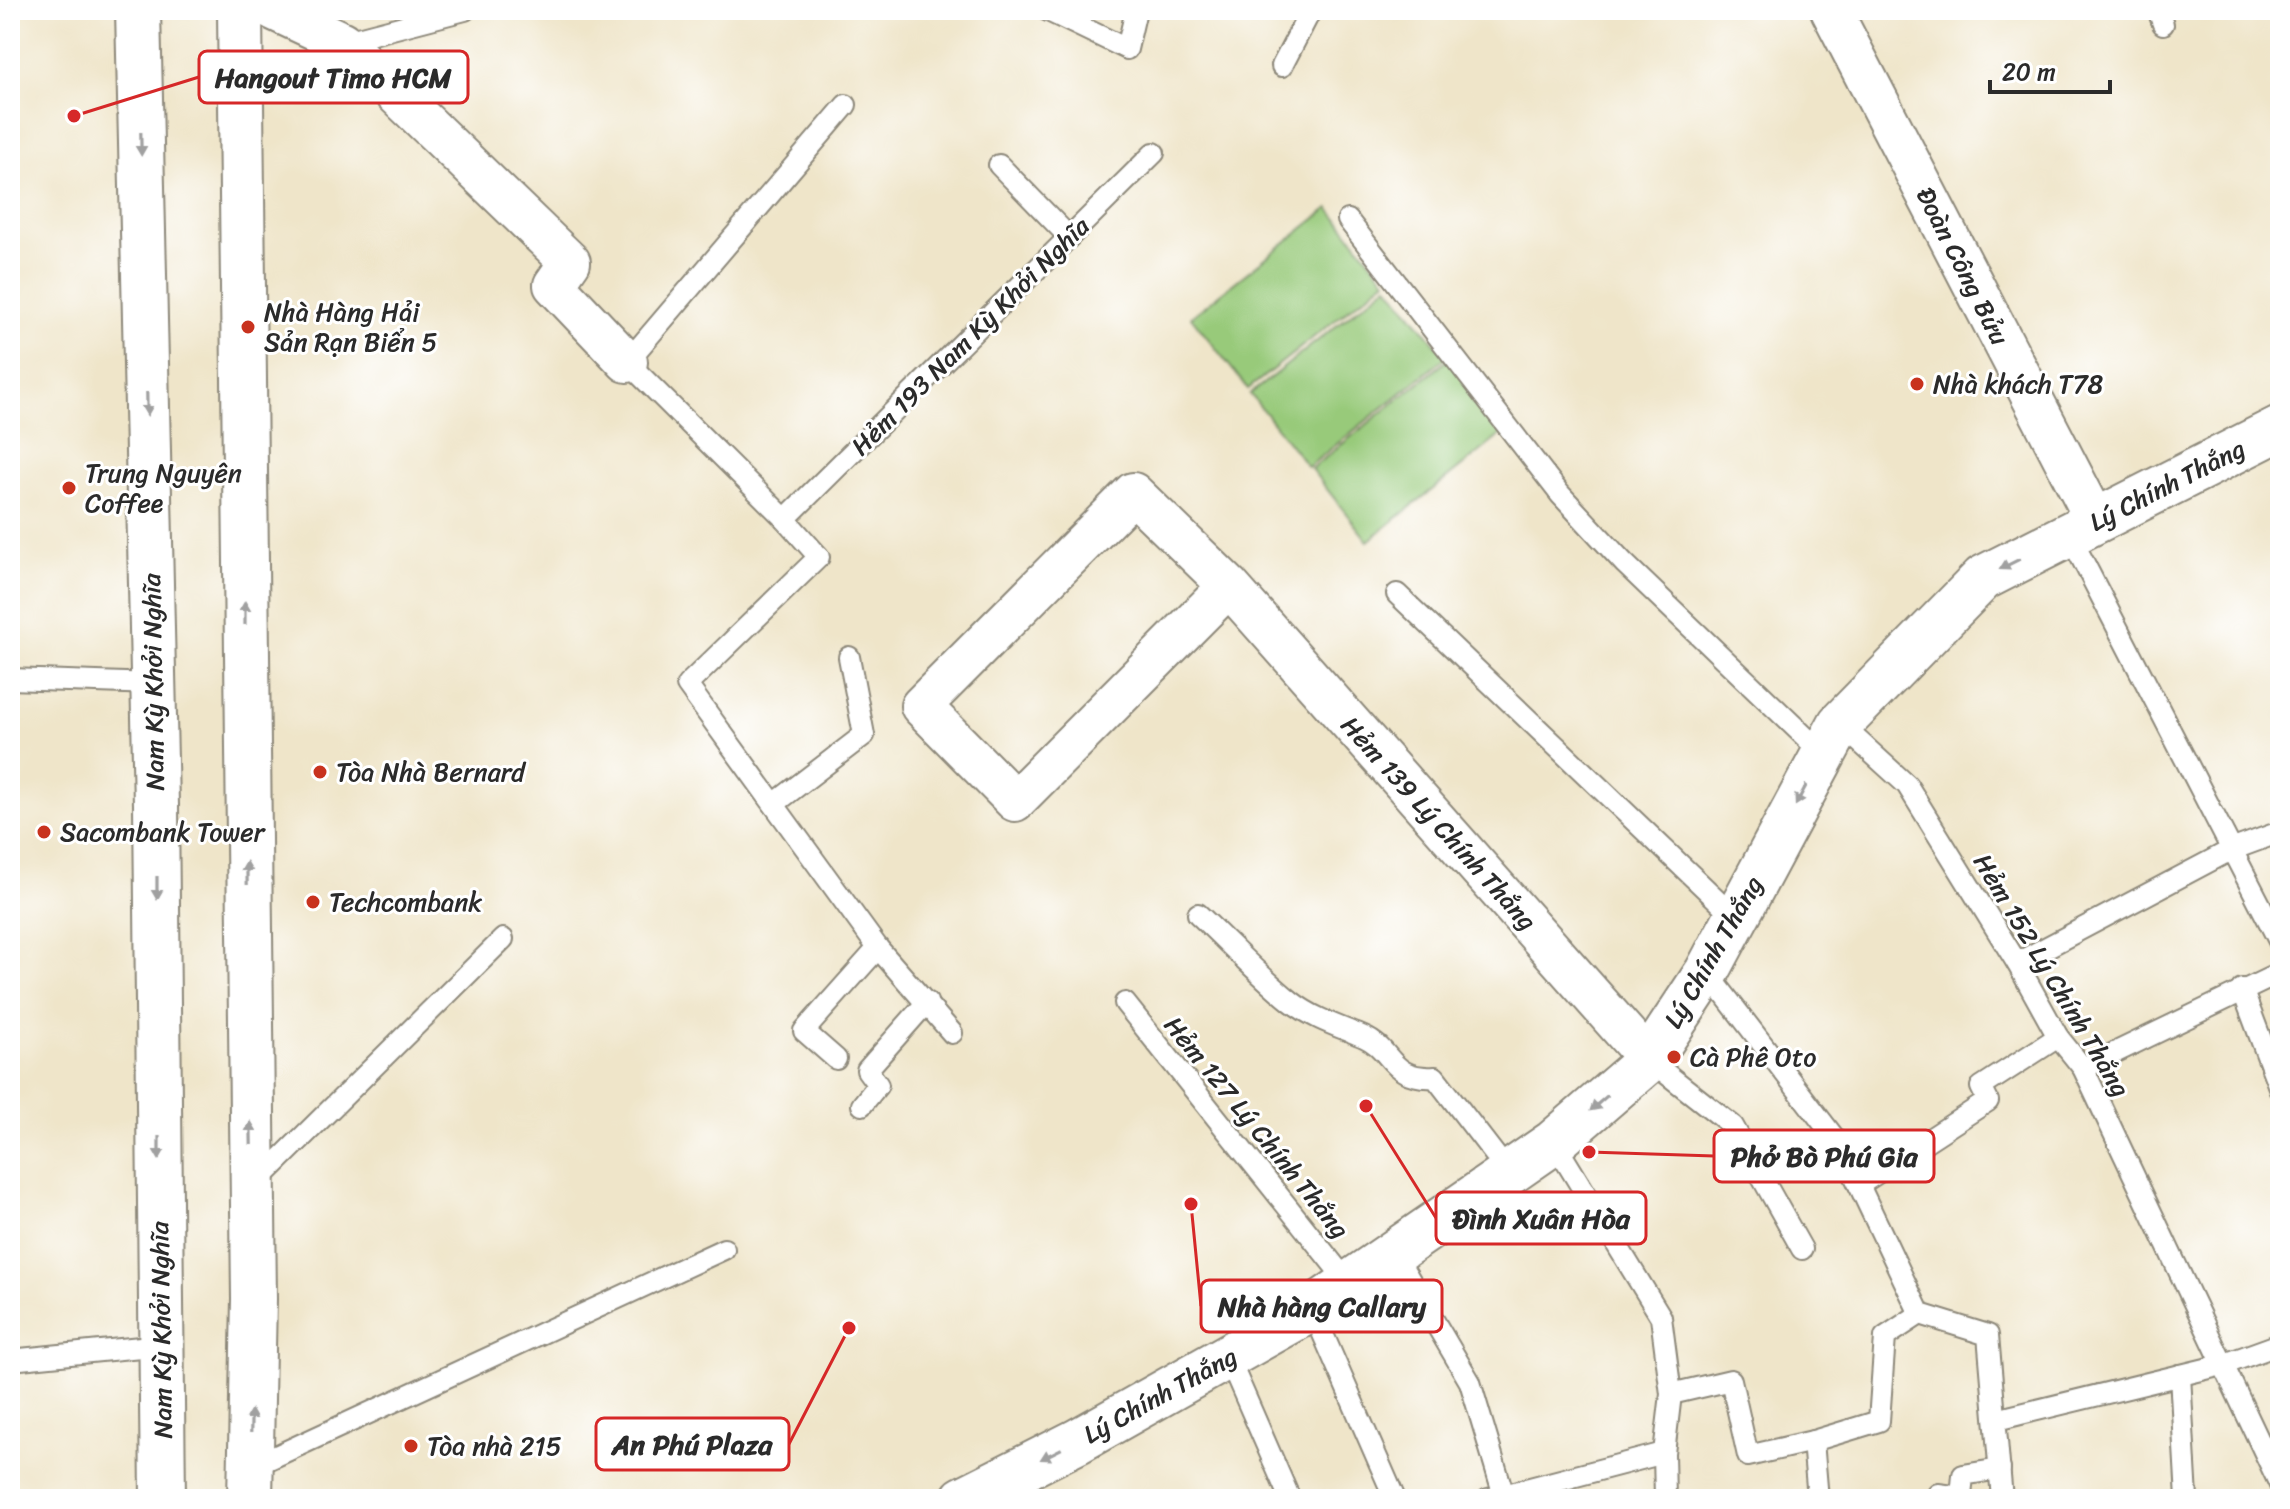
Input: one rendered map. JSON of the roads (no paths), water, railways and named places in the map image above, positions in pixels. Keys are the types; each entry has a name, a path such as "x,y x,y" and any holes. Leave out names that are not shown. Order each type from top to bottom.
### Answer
{"main road":[{"name":"Nam Kỳ Khởi Nghĩa","path":"138,10 154,684 163,1499"},
{"path":"240,10 252,1187 250,1483"},
{"name":"Lý Chính Thắng","path":"963,1499 1312,1309 1554,1142 1649,1060 1707,972 1832,739 1983,578 2280,428"}],"street":[{"path":"274,10 342,42 570,262 554,285 627,362"},
{"name":"Đoàn Công Bửu","path":"1831,10 2082,528"},
{"name":"Hẻm 139 Lý Chính Thắng","path":"1229,586 1015,801 921,706 1133,493 1229,586 1649,1060"}],"lane":[{"path":"342,42 465,10"},
{"path":"1046,10 1127,49 1136,10"},
{"path":"1282,66 1311,10"},
{"path":"846,105 627,362 785,519 819,557 687,685 878,948 952,1033"},
{"name":"Hẻm 193 Nam Kỳ Khởi Nghĩa","path":"785,519 1154,153"},
{"path":"999,165 1069,237"},
{"name":"Hẻm 152 Lý Chính Thắng","path":"1348,220 1560,494 1624,563 1832,739 1907,785 2017,963 2058,1037 2083,1068 2280,1485"},
{"path":"2082,528 2231,850 2280,943"},
{"path":"1397,594 1735,917"},
{"path":"774,804 864,735 849,657"},
{"path":"10,679 154,684"},
{"path":"2017,963 2231,850 2280,832"},
{"path":"1198,914 1294,1004 1341,1030 1365,1037 1396,1067 1417,1078 1435,1077 1509,1173"},
{"path":"252,1187 503,939"},
{"path":"836,1059 804,1031 878,948"},
{"path":"1707,972 1840,1145 1920,1314 1988,1335 2002,1499"},
{"path":"2083,1068 2280,973"},
{"path":"2242,989 2280,1090"},
{"path":"862,1105 878,1085 867,1070 927,1002"},
{"name":"Hẻm 127 Lý Chính Thắng","path":"1125,1003 1349,1284"},
{"path":"1859,1185 1988,1101 1981,1087 2058,1037"},
{"path":"1649,1060 1733,1126 1802,1249"},
{"path":"1554,1142 1661,1317 1671,1394 1664,1453 1665,1499"},
{"path":"250,1483 724,1249"},
{"path":"1394,1253 1470,1382 1499,1497 1664,1453"},
{"path":"1312,1309 1395,1499"},
{"path":"1671,1394 1731,1380 1748,1456 1879,1421 1885,1337 1920,1314"},
{"path":"1996,1420 2222,1365 2280,1344"},
{"path":"10,1360 161,1345"},
{"path":"1228,1357 1290,1499"},
{"path":"2180,1375 2187,1499"},
{"path":"1813,1441 1818,1499"},
{"path":"1938,1494 1961,1497 1963,1475 2000,1469"}],"place":[{"name":"Hangout Timo HCM","path":"74,116"},
{"name":"Nhà Hàng Hải Sản Rạn Biển 5","path":"248,327"},
{"name":"Nhà khách T78","path":"1917,384"},
{"name":"Trung Nguyên Coffee","path":"69,488"},
{"name":"Tòa Nhà Bernard","path":"320,772"},
{"name":"Sacombank Tower","path":"44,832"},
{"name":"Techcombank","path":"313,902"},
{"name":"Cà Phê Oto","path":"1674,1057"},
{"name":"Đình Xuân Hòa","path":"1366,1106"},
{"name":"Phở Bò Phú Gia","path":"1589,1152"},
{"name":"Nhà hàng Callary","path":"1191,1204"},
{"name":"An Phú Plaza","path":"849,1328"},
{"name":"Tòa nhà 215","path":"411,1446"}]}
